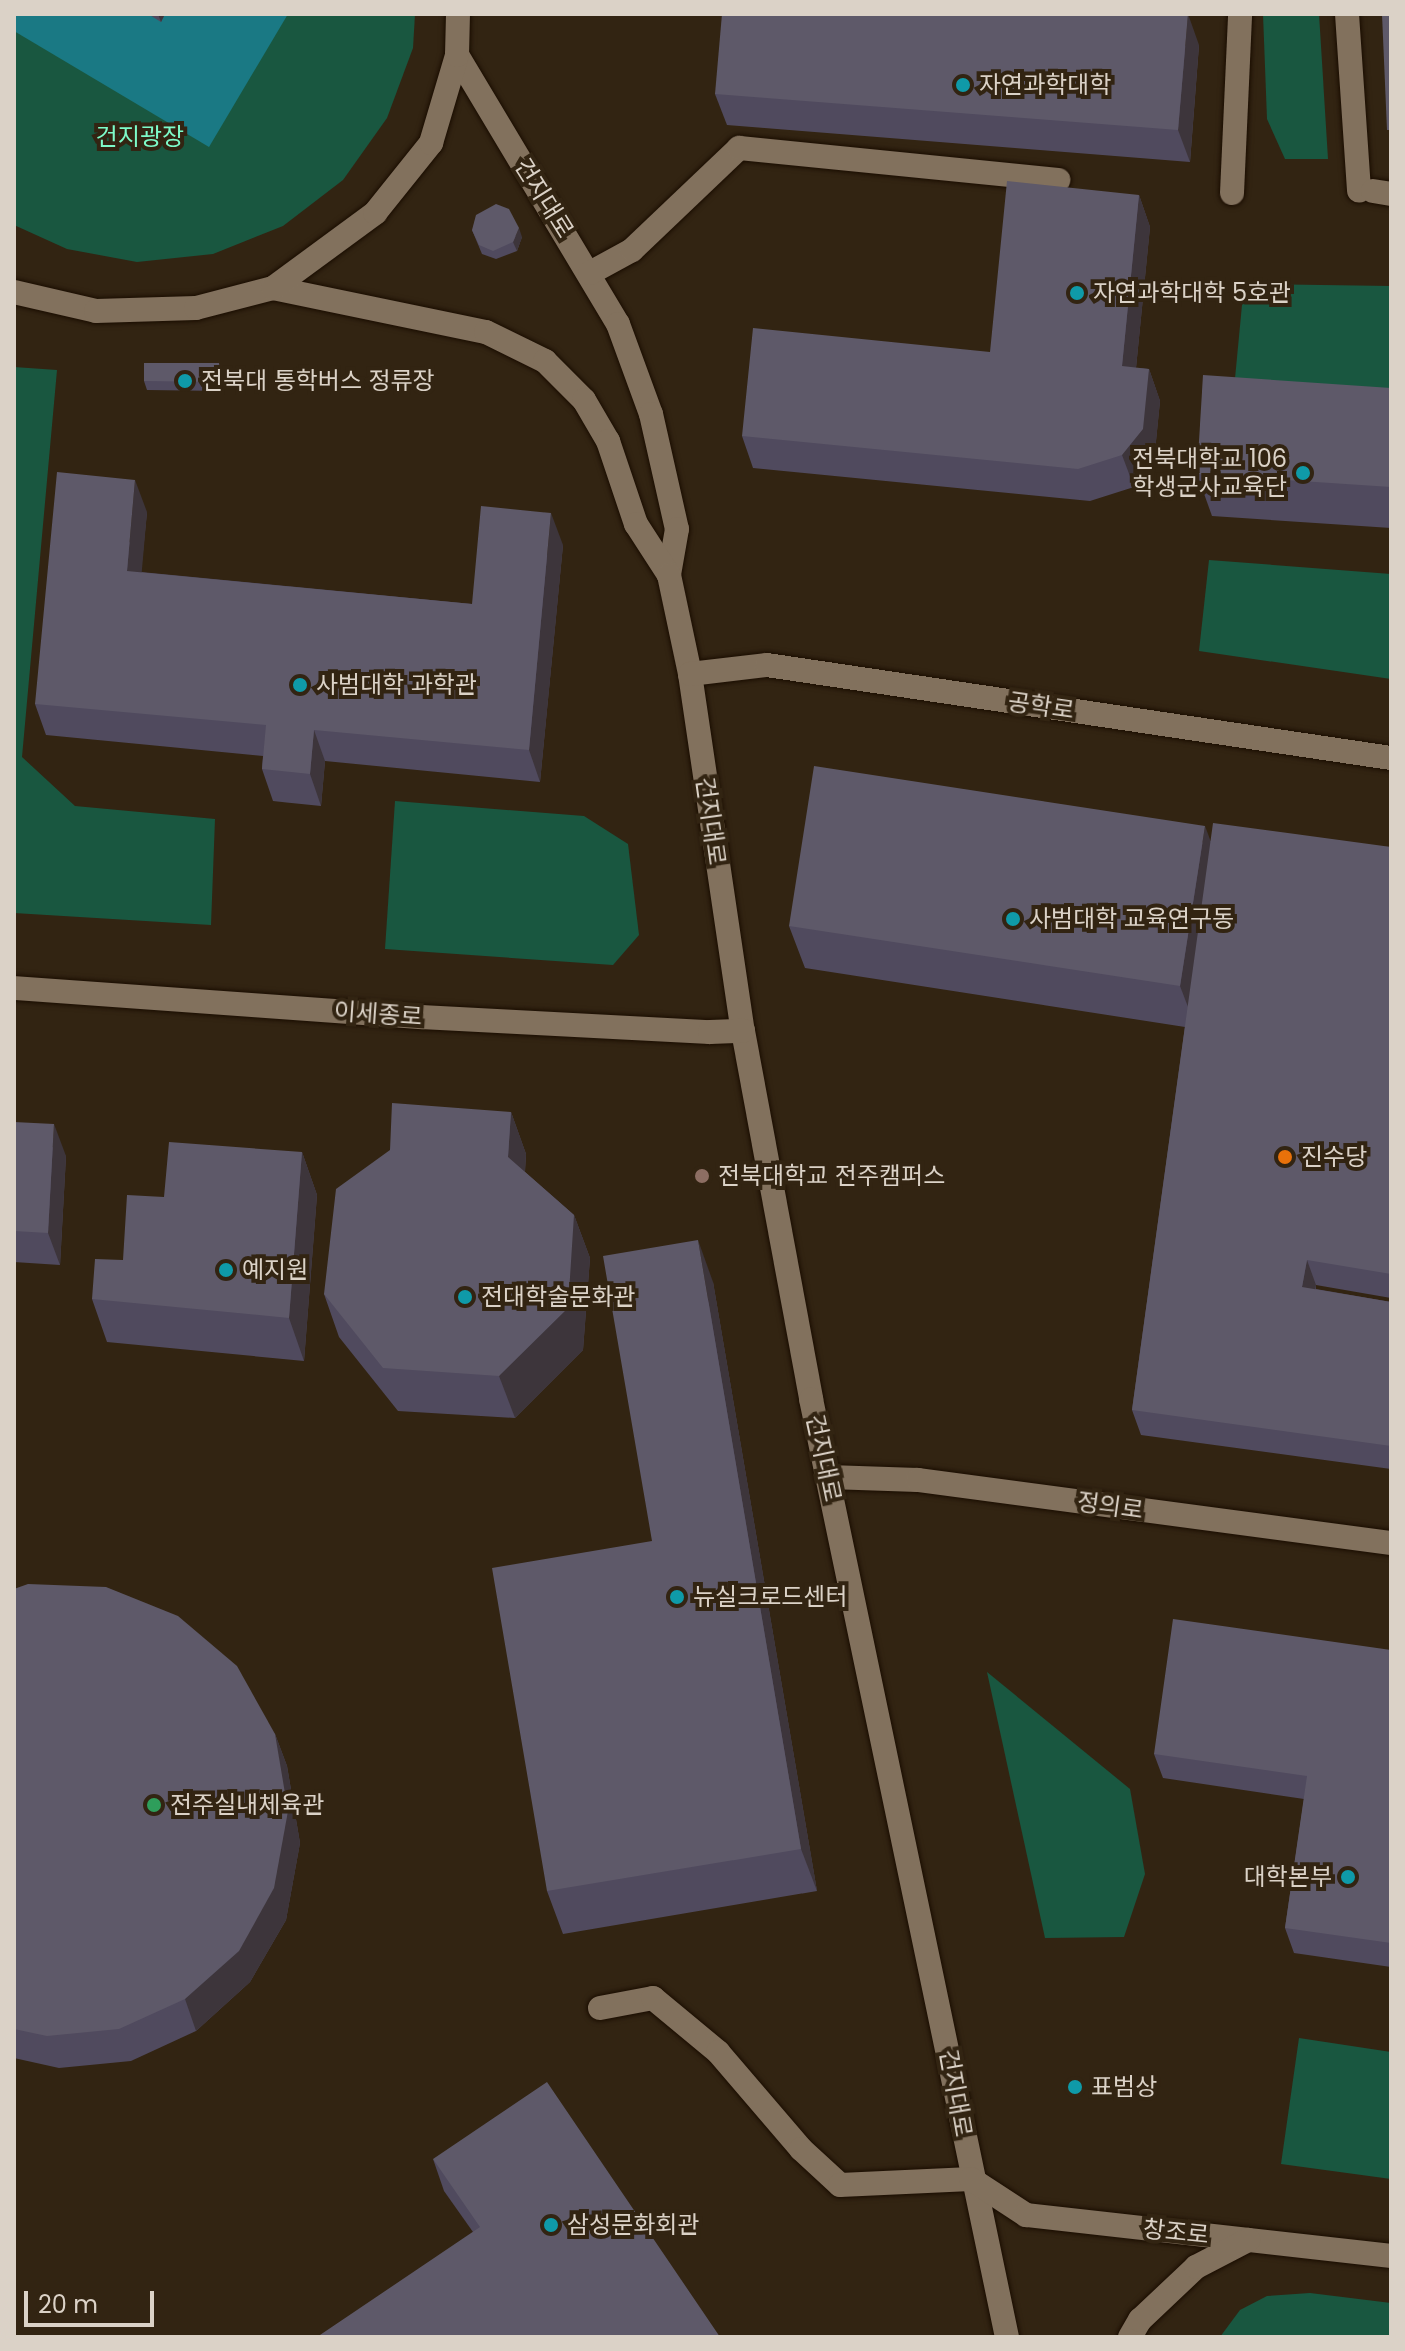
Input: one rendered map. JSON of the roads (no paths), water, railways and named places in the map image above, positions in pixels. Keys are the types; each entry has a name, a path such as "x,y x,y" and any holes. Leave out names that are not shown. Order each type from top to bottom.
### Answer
{"lane":[{"path":"14,292 96,311 196,308 273,288 375,213 431,143 457,55 458,14"},
{"path":"1232,193 1240,14"},
{"path":"1347,14 1374,192"},
{"name":"건지대로","path":"457,55 618,324 651,414 677,529 669,575"},
{"path":"590,273 632,250 739,148 1058,180"},
{"name":"건지대로","path":"273,288 486,332 545,361 584,400 600,427 636,524 669,575 690,674 743,1031 829,1477 935,1981 971,2179 1007,2337"},
{"name":"공학로","path":"690,674 767,665 1391,758"},
{"name":"이세종로","path":"14,988 421,1017 743,1031"},
{"name":"정의로","path":"829,1477 918,1480 1391,1543"},
{"path":"600,2008 653,1998 718,2052 801,2149 840,2185 971,2179"},
{"name":"창조로","path":"971,2179 1026,2215 1391,2256"},
{"path":"1130,2337 1140,2320 1196,2267 1248,2240"}],"water":[{"path":"14,14 288,14 209,147 14,31"}],"place":[{"name":"자연과학대학","path":"963,85"},
{"name":"자연과학대학 5호관","path":"1077,293"},
{"name":"전북대 통학버스 정류장","path":"185,381"},
{"name":"전북대학교 106 학생군사교육단","path":"1303,473"},
{"name":"사범대학 과학관","path":"300,685"},
{"name":"사범대학 교육연구동","path":"1013,919"},
{"name":"진수당","path":"1285,1157"},
{"name":"전북대학교 전주캠퍼스","path":"702,1176"},
{"name":"예지원","path":"226,1270"},
{"name":"전대학술문화관","path":"465,1297"},
{"name":"뉴실크로드센터","path":"677,1597"},
{"name":"전주실내체육관","path":"154,1805"},
{"name":"대학본부","path":"1348,1877"},
{"name":"표범상","path":"1075,2087"},
{"name":"삼성문화회관","path":"551,2225"}],"park label":[{"name":"건지광장","path":"140,137"}]}
